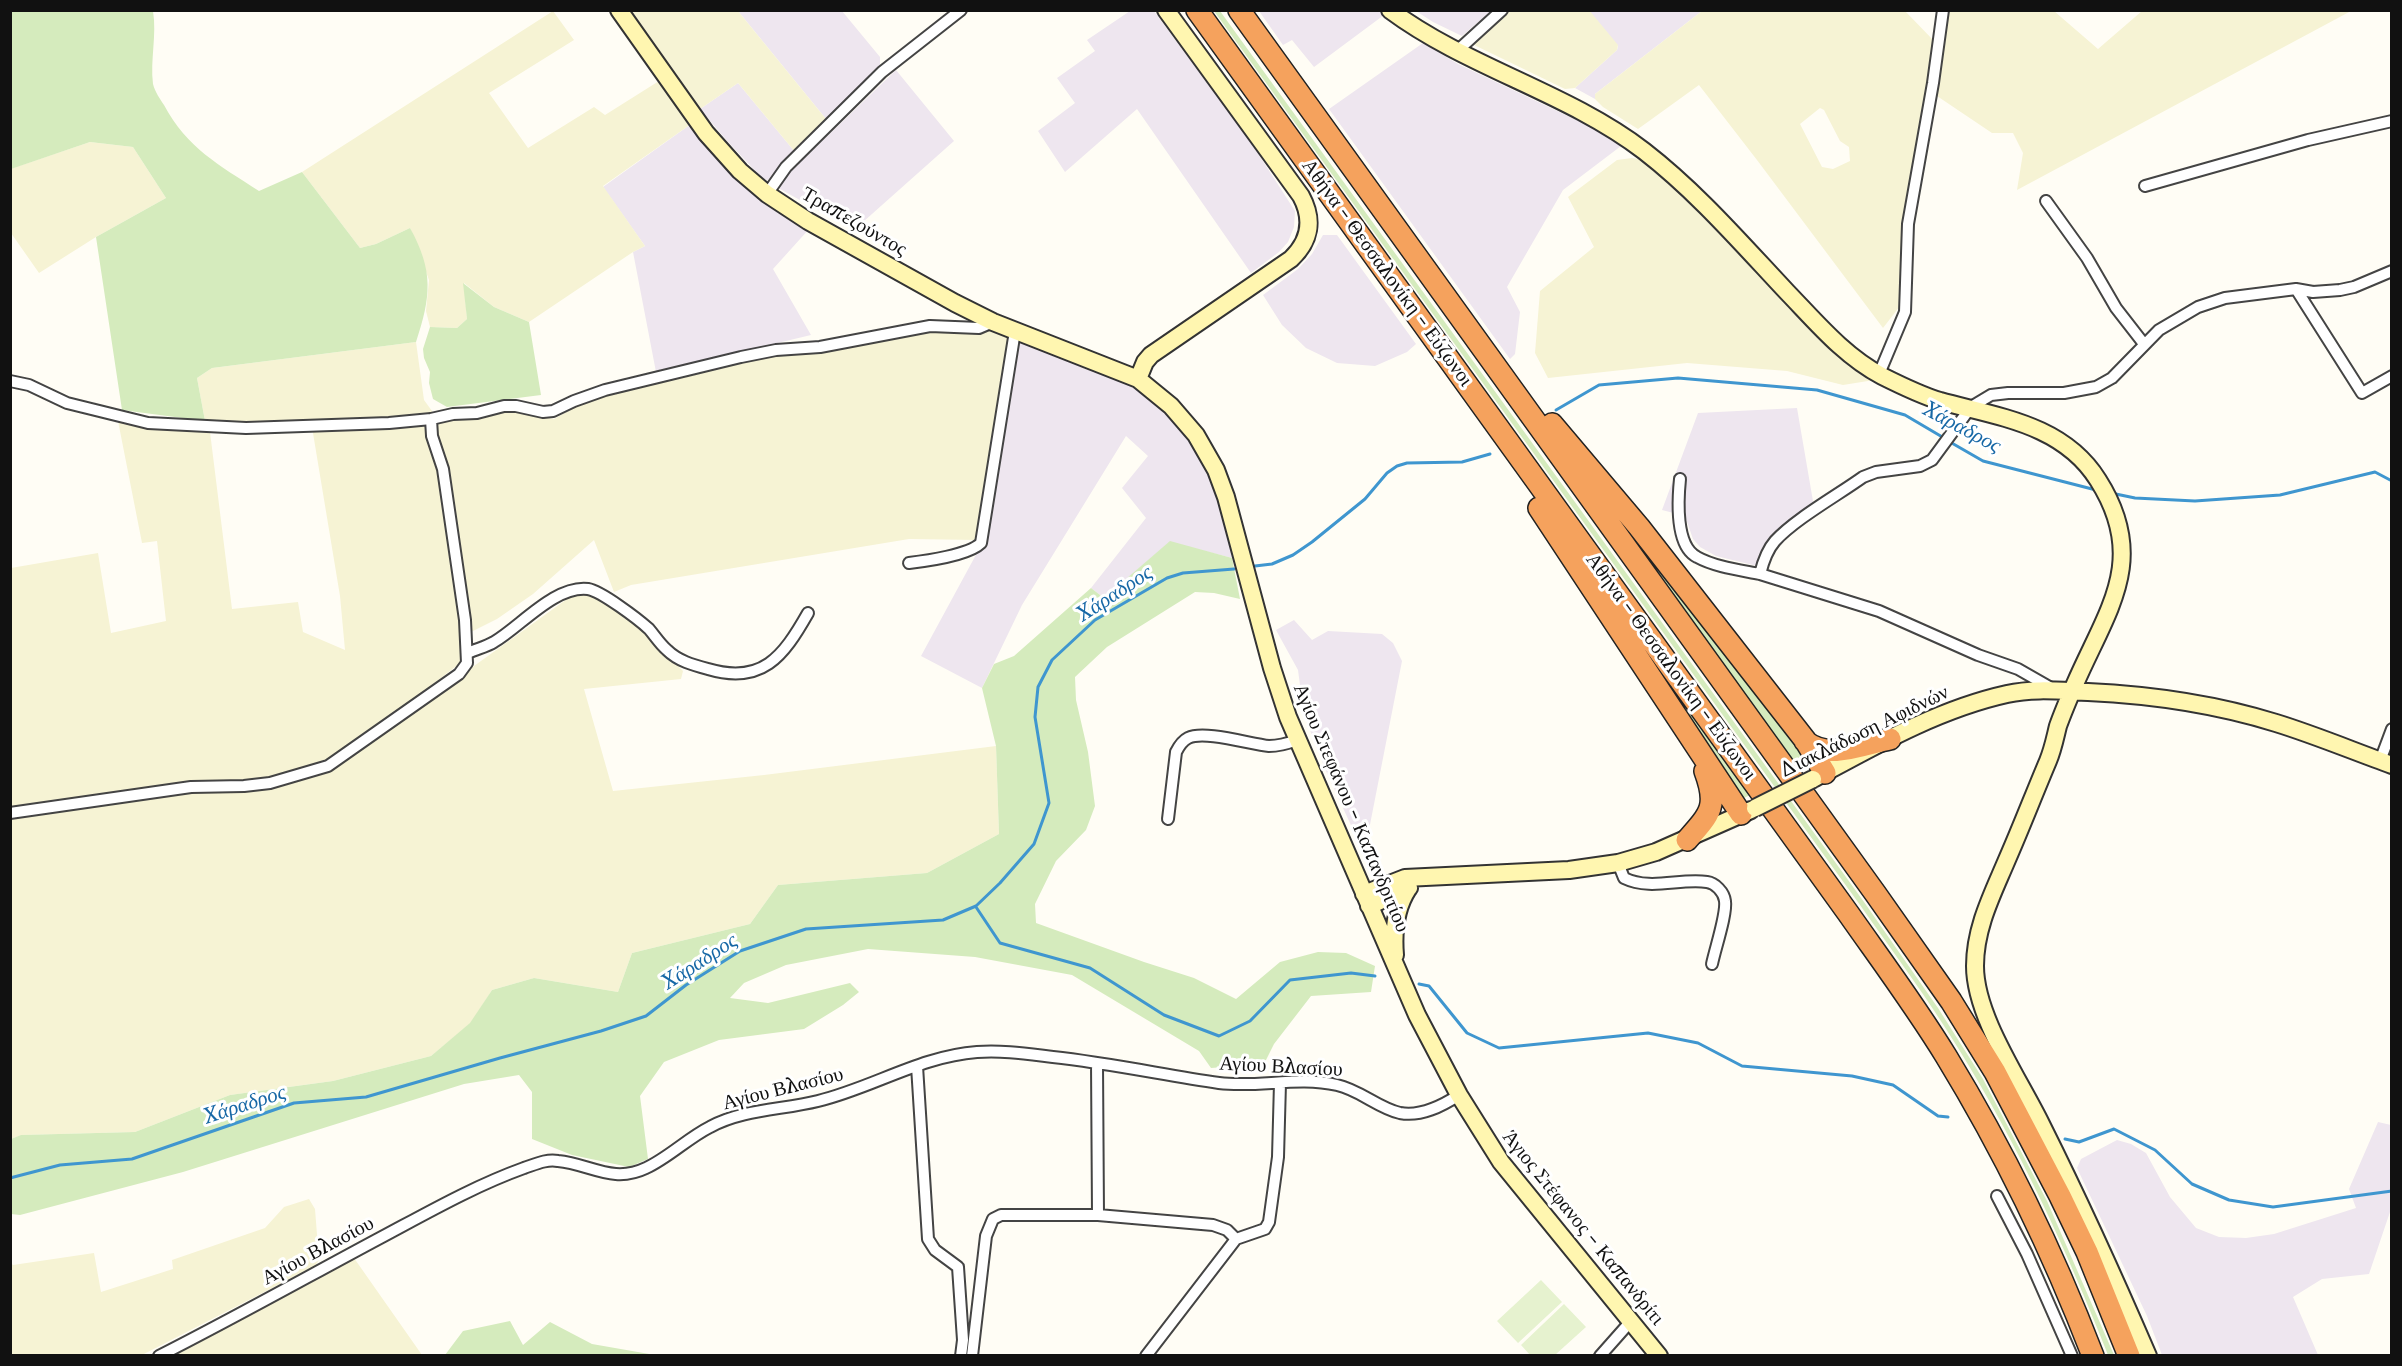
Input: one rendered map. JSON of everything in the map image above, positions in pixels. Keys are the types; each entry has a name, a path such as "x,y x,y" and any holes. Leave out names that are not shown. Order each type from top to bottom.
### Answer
{"highway":[{"name":"Αθήνα - Θεσσαλονίκη - Εύζωνοι","path":"1197,10 1884,963 1945,1054 2034,1219 2093,1356"},
{"name":"Αθήνα - Θεσσαλονίκη - Εύζωνοι","path":"1239,10 1884,899 1972,1030 2087,1252 2129,1356"},
{"path":"1467,327 1639,527 1812,747 1825,751 1890,739"},
{"path":"1438,344 1493,437 1662,692 1698,751 1748,811"},
{"path":"1805,740 1819,776"},
{"path":"1688,840 1703,823 1712,807 1712,792 1698,751"},
{"path":"1884,963 1892,988"}],"main road":[{"name":"Τραπεζούντος","path":"619,10 706,133 740,171 767,194 808,221 993,322 1138,379"},
{"path":"1138,379 1145,362 1151,355 1290,259 1304,243 1310,225 1307,208 1301,196 1166,10"},
{"path":"1390,10 1456,52 1589,116 1646,153 1692,194 1825,332 1858,362 1879,374 1940,401 1971,407 2040,429 2076,453 2091,469 2108,498 2121,534 2123,549 2119,588 2107,618 2091,648 2078,692 2059,723 2052,752 1987,907 1976,952 1977,982 1987,1018 2090,1224 2148,1356"},
{"name":"Αγίου Στεφάνου - Καπανδριτίου","path":"1138,379 1162,397 1188,425 1203,445 1216,471 1226,497 1279,693 1395,965 1458,1095"},
{"name":"Διακλάδωση Αφιδνών","path":"1367,900 1405,878 1569,870 1618,863 1656,852 1688,840 1890,739 1977,702 2031,690 2078,692 2205,705 2277,723 2386,763"},
{"name":"Διακλάδωση Αφιδνών","path":"1367,900 1408,889 1428,877"},
{"path":"1395,965 1395,921 1408,889"},
{"name":"Άγιος Στέφανος - Καπανδρίτι","path":"1458,1095 1488,1144 1516,1182 1659,1356"}],"street":[{"path":"767,194 786,167 882,72 961,10"},
{"path":"1456,52 1502,10"},
{"path":"1879,374 1905,312 1908,224 1933,83 1943,10"},
{"path":"2145,186 2308,140 2391,122"},
{"path":"2046,201 2087,258 2116,308 2144,344"},
{"path":"1760,574 1763,560 1775,541 1863,477 1876,472 1920,466 1932,460 1971,407 1983,399 2001,393 2064,393 2096,387 2112,378 2144,344 2174,319 2224,298 2296,289 2313,292 2340,290 2354,287 2391,271"},
{"path":"2296,289 2362,393 2391,376"},
{"path":"10,381 29,385 67,403 158,424 287,428 431,419 453,414 477,413 504,406 516,406 543,412 553,411 605,390 759,354 820,347 930,326 979,328 993,322"},
{"path":"909,563 966,551 976,548 981,543 1015,331"},
{"path":"10,813 191,787 270,783 316,771 328,766 459,674 467,663 468,653 443,469 432,436 431,419"},
{"path":"1680,478 1677,510 1687,549 1696,557 1760,574 1879,611 1978,656 2018,669 2053,690"},
{"path":"468,653 492,644 557,596 570,590 589,589 617,604 640,622 667,651 685,663 717,672 744,674 772,663 808,613"},
{"path":"2386,763 2391,729"},
{"path":"1168,819 1176,752 1180,744 1188,738 1213,737 1271,746 1298,740"},
{"path":"1618,863 1624,878 1633,882 1648,885 1706,882 1718,888 1725,901 1712,964"},
{"name":"Αγίου Βλασίου","path":"159,1356 432,1210 521,1169 556,1160 611,1175 628,1175 648,1168 709,1127 729,1119 817,1102 851,1092 945,1056 979,1051 1018,1053 1222,1083 1304,1082 1342,1086 1401,1113 1421,1112 1441,1107 1458,1095"},
{"path":"1097,1063 1098,1215"},
{"path":"917,1066 928,1239 935,1250 958,1267 963,1340 961,1356"},
{"path":"1146,1356 1236,1239 1265,1229 1269,1222 1278,1157 1280,1083"},
{"path":"1997,1196 2032,1264 2072,1356"},
{"path":"972,1356 986,1236 993,1219 1001,1215 1039,1213 1098,1215 1213,1225 1227,1230 1236,1239"},
{"path":"1600,1356 1631,1321"}],"shaded area":[{"path":"1589,10 1618,45 1617,50 1575,88 1565,89 1470,43 1506,11"},
{"path":"553,11 574,40 489,93 528,148 594,107 605,115 659,81 691,124 603,186 645,246 529,322 494,307 464,283 467,319 457,328 430,327 426,311 429,280 410,228 376,244 360,248 302,172"},
{"path":"630,11 738,11 826,119 795,152 738,83 700,109"},
{"path":"738,11 842,11 880,57 880,67 826,119"},
{"path":"1130,11 1154,11 1250,141 1295,211 1294,227 1288,242 1279,252 1251,273 1137,109 1065,172 1038,131 1075,103 1057,78 1095,51 1087,40"},
{"path":"1259,11 1378,11 1384,15 1314,67 1292,40 1283,45"},
{"path":"1416,11 1491,11 1462,36"},
{"path":"1589,11 1702,11 1595,94 1595,99 1575,88 1617,50 1618,46"},
{"path":"1702,11 1905,11 1936,43 1907,208 1902,246 1900,306 1883,328 1699,85 1638,129 1603,107 1595,99 1595,94","holes":["1820,108 1824,110 1840,141 1849,147 1850,161 1833,169 1822,167 1800,124"]},
{"path":"1947,11 2054,11 2098,49 2142,11 2351,11 2017,190 2023,153 2013,133 1992,133 1937,96"},
{"path":"1423,43 1458,64 1625,143 1563,190 1507,287 1520,312 1515,354 1510,359 1329,109"},
{"path":"896,70 954,141 854,230 780,189 778,186 789,173"},
{"path":"738,83 795,152 772,178 767,180 762,178 728,142 700,109"},
{"path":"691,124 810,228 773,269 811,335 656,372 633,252 645,246 603,187"},
{"path":"90,142 133,147 166,198 96,237 39,273 11,233 10,169"},
{"path":"1632,158 1646,160 1705,213 1833,350 1861,373 1874,380 1843,385 1787,371 1687,363 1548,378 1535,353 1540,291 1594,247 1568,197 1617,160"},
{"path":"1323,235 1337,235 1416,344 1407,352 1375,366 1337,363 1306,348 1282,325 1263,295 1298,269 1312,254"},
{"path":"933,330 986,330 1010,335 978,540 909,539 631,585 614,592 594,540 533,594 497,619 461,637 463,661 402,708 406,715 567,599 579,594 592,596 616,610 647,635 683,671 681,679 584,689 613,791 996,746 999,834 927,873 778,885 750,924 632,953 618,992 534,978 492,990 471,1023 431,1056 333,1081 230,1095 135,1132 22,1135 11,1139 11,568 98,553 111,633 166,621 157,541 142,543 118,421 210,432 232,609 298,602 303,632 345,650 340,596 311,421 252,423 205,421 197,378 212,368 416,342 424,400 440,422 470,419 508,410 554,419 588,400 777,354"},
{"path":"1017,336 1131,379 1190,432 1221,497 1232,558 1170,542 1104,598 1091,588 1146,518 1122,488 1148,456 1126,436 1022,605 982,688 921,656 984,540"},
{"path":"1797,408 1814,507 1775,536 1763,549 1757,566 1716,556 1700,547 1693,539 1685,516 1662,510 1698,413"},
{"path":"1294,620 1312,640 1328,631 1382,634 1393,643 1402,661 1366,845 1361,847 1326,771 1304,715 1298,670 1276,630"},
{"path":"2378,1122 2391,1125 2391,1209 2369,1274 2322,1279 2293,1297 2318,1355 2162,1355 2147,1316 2077,1168 2081,1159 2117,1140 2131,1144 2146,1153 2170,1197 2196,1228 2219,1237 2246,1238 2274,1234 2356,1208 2349,1189"},
{"path":"309,1199 315,1209 319,1260 315,1266 142,1355 11,1355 11,1263 13,1265 94,1253 101,1292 173,1269 172,1260 265,1228 284,1207"},
{"path":"354,1258 422,1355 169,1356"}],"green space":[{"path":"10,11 153,11 152,75 154,87 173,120 205,154 259,191 302,172 360,248 376,244 410,228 423,258 428,284 425,311 416,342 212,368 197,378 205,421 122,410 96,237 166,198 133,147 90,142 11,169"},
{"path":"1214,11 1220,11 1864,902 1938,1008 1983,1079 2047,1201 2114,1355 2108,1355 2076,1276 2021,1160 1980,1085 1935,1012"},
{"path":"463,283 494,307 529,322 541,395 447,407 433,399 429,383 430,372 423,349 430,327 457,328 467,319"},
{"path":"1566,448 1807,758 1810,767 1798,773"},
{"path":"1535,486 1756,792 1742,799"},
{"path":"1170,541 1232,558 1240,599 1214,593 1195,592 1107,647 1075,677 1076,700 1088,752 1095,806 1086,830 1056,861 1035,904 1036,923 1194,978 1236,999 1280,962 1318,952 1346,953 1375,966 1371,992 1311,996 1274,1044 1264,1064 1211,1068 1199,1051 1072,975 975,957 868,949 786,965 744,983 730,998 768,1003 850,983 859,992 843,1005 804,1029 719,1040 664,1062 640,1096 648,1159 629,1167 572,1155 532,1139 532,1092 519,1075 464,1084 183,1172 20,1215 11,1214 11,1139 21,1135 135,1132 230,1095 333,1081 431,1056 470,1023 492,990 534,978 618,992 632,953 750,924 778,885 927,873 999,834 996,746 982,688 994,664 1014,656 1091,588 1104,598"},
{"path":"1541,1280 1562,1302 1518,1343 1497,1321"},
{"path":"1564,1304 1586,1327 1555,1355 1530,1355 1521,1345"},
{"path":"510,1321 523,1345 550,1322 592,1344 655,1355 445,1355 463,1331"}],"waterway":[{"name":"Χάραδρος","path":"1556,410 1599,385 1678,378 1817,390 1905,415 1944,438"},
{"name":"Χάραδρος","path":"1950,442 1983,461 2096,490"},
{"name":"Χάραδρος","path":"1255,566 1272,564 1293,555 1312,542 1365,499 1387,473 1397,466 1407,463 1462,462 1490,454"},
{"name":"Χάραδρος","path":"2111,493 2135,498 2195,501 2280,495 2375,472 2392,481"},
{"name":"Χάραδρος","path":"10,1178 60,1165 132,1159 294,1103 366,1097 601,1031 646,1016 686,985 740,951 806,929 943,920 976,906 1000,883 1034,844 1049,803 1035,717 1038,687 1052,660 1095,620 1167,578 1183,573 1234,569"},
{"path":"976,907 1000,943 1090,968 1164,1015 1219,1036 1250,1021 1290,980 1351,973 1375,976"},
{"path":"1419,984 1429,986 1467,1033 1499,1048 1648,1033 1698,1043 1742,1066 1852,1076 1893,1085 1938,1116 1948,1117"},
{"path":"2065,1139 2079,1142 2114,1129 2155,1150 2192,1184 2229,1200 2273,1207 2392,1191"}]}
